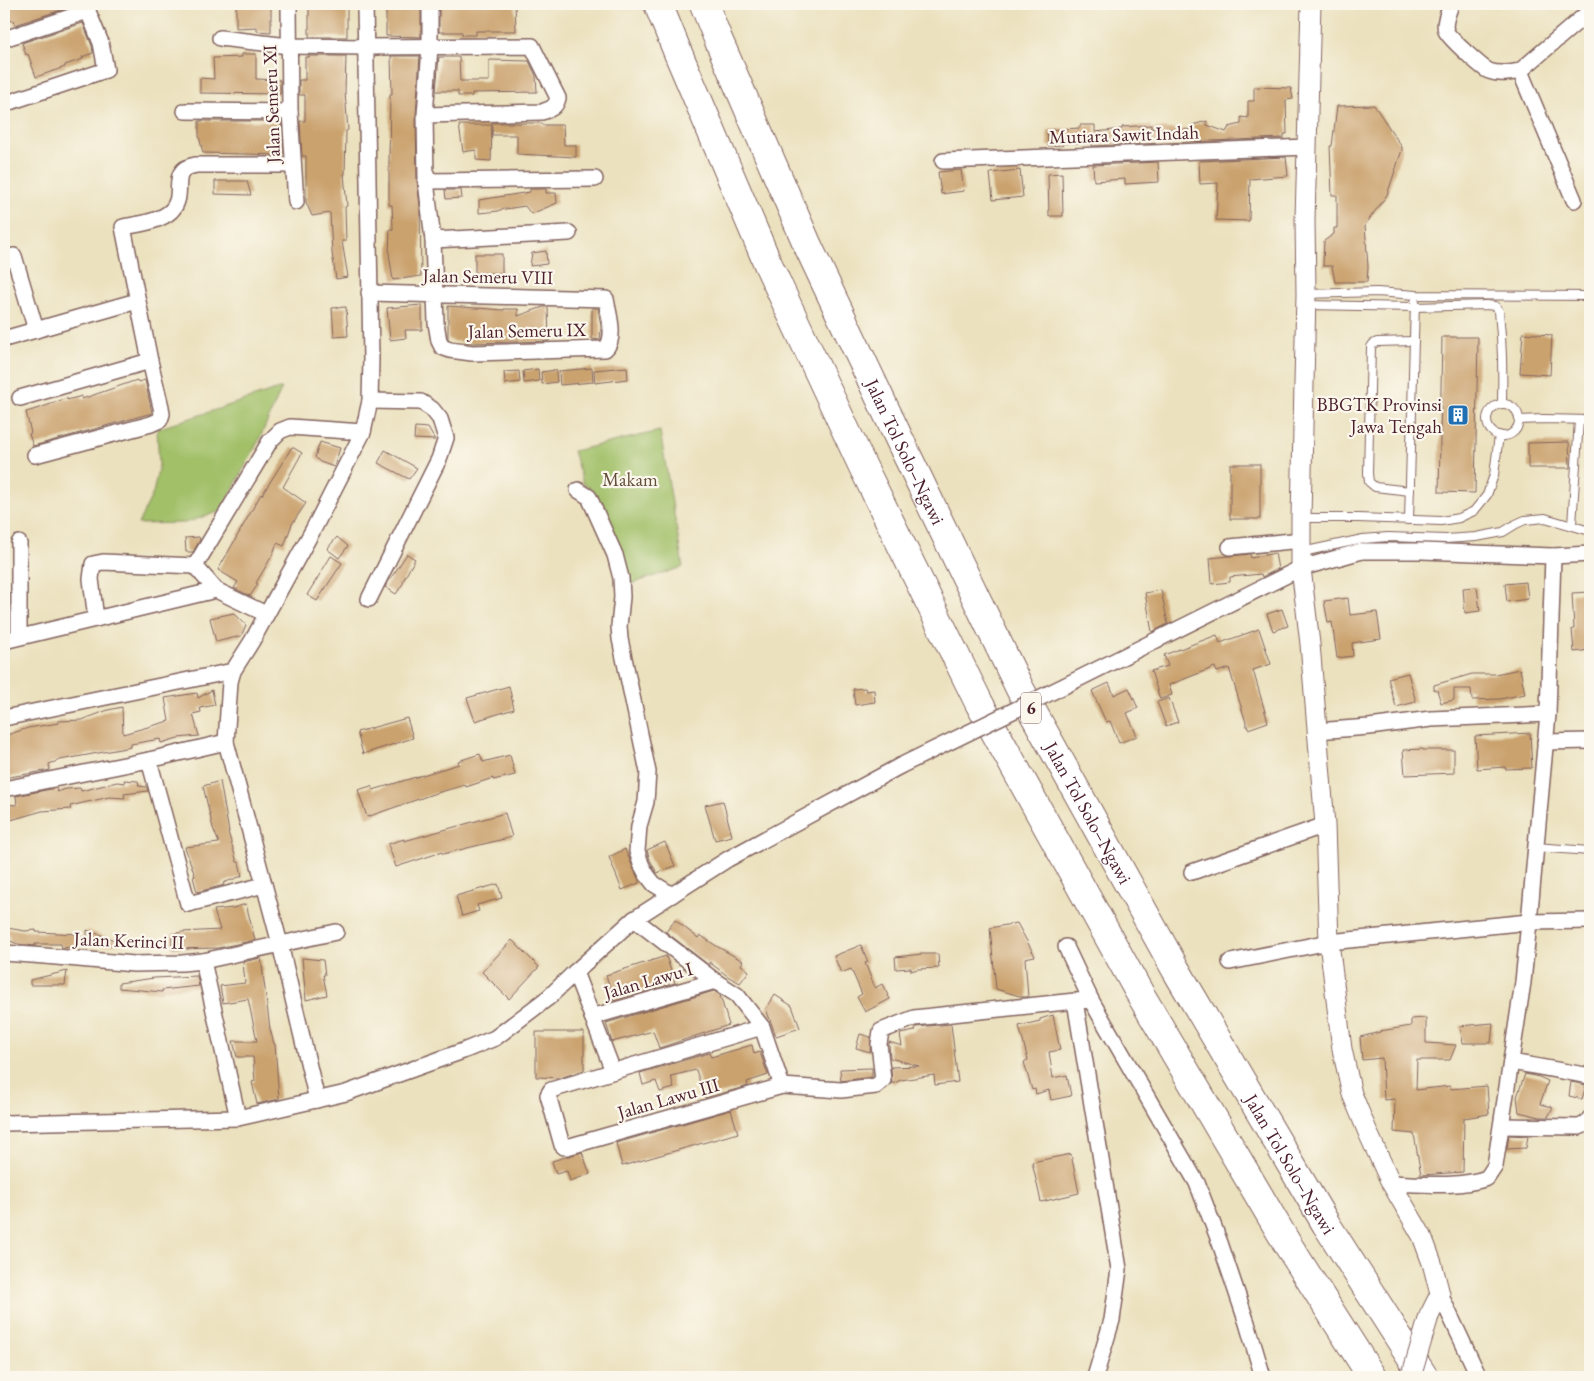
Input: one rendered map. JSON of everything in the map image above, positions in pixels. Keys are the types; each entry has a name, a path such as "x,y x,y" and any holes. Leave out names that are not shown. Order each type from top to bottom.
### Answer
{"highway":[{"name":"6","path":"658,4 768,264 863,467 979,703 1139,992 1288,1245 1372,1377"},
{"name":"Jalan Tol Solo–Ngawi","path":"704,4 808,246 1020,689 1176,970 1326,1224 1424,1377"}],"street":[{"name":"Jalan Semeru XI","path":"289,4 290,112 296,202"},
{"path":"317,1100 280,944 226,742 230,682 233,671 252,641 314,528 363,432 370,393 371,359 364,4"},
{"path":"430,4 430,47 425,115 426,181 434,240 435,295"},
{"path":"1311,4 1305,219 1306,300 1300,518 1301,554 1325,825 1329,942 1342,1049 1352,1094 1369,1136 1391,1184 1422,1236 1432,1263 1440,1294 1479,1377"},
{"path":"1451,4 1445,23 1446,31 1452,40 1487,70 1496,73 1520,71 1590,11"},
{"path":"4,39 86,7 100,43 106,70 4,104"},
{"path":"220,38 289,46 532,46 558,98 556,104 551,109 542,112 425,115"},
{"path":"1520,71 1574,200"},
{"path":"185,111 290,112"},
{"name":"Mutiara Sawit Indah","path":"943,161 1307,147"},
{"path":"35,455 160,420 162,414 161,407 123,228 157,219 172,210 178,198 180,173 186,167 196,165 293,165"},
{"path":"426,181 595,179"},
{"path":"434,240 569,234"},
{"path":"14,256 36,330"},
{"name":"Jalan Semeru VIII","path":"369,293 606,299 611,332 609,345 605,348 596,349"},
{"name":"Jalan Semeru IX","path":"435,295 439,341 442,347 450,350 496,353 596,349"},
{"path":"4,339 137,301"},
{"path":"20,398 150,362"},
{"path":"369,599 439,458 446,438 440,419 421,402 370,393"},
{"path":"195,566 270,441 280,431 290,427 363,432"},
{"path":"578,490 589,497 595,508 615,555 621,578 620,639 648,772 646,802 639,826 637,851 640,864 654,884 672,895"},
{"path":"19,544 19,636"},
{"path":"1230,547 1301,554 1362,551 1422,551 1554,556 1590,554"},
{"path":"4,1123 238,1118 346,1093 495,1038 549,997 634,919 728,859 900,766 1066,684 1301,554"},
{"path":"1391,1184 1470,1182 1487,1178 1495,1166 1523,982 1529,922 1548,714 1554,556"},
{"path":"96,618 91,578 93,564 103,562 195,566 216,590 266,614"},
{"path":"4,641 216,590"},
{"path":"4,718 233,671"},
{"path":"1316,731 1369,727 1431,719 1548,714"},
{"path":"1545,742 1590,741"},
{"path":"4,789 149,760 226,742"},
{"path":"149,760 188,904 264,885"},
{"path":"1192,872 1325,825"},
{"path":"634,919 715,981 737,995 762,1027 782,1086"},
{"path":"1230,962 1329,942 1529,922 1590,921"},
{"name":"Jalan Kerinci II","path":"4,953 134,964 182,964 203,962 336,932"},
{"path":"1066,947 1091,1000 1197,1183 1247,1322 1262,1377"},
{"path":"203,962 238,1118"},
{"path":"575,972 613,1071 762,1027"},
{"name":"Jalan Lawu I","path":"592,1017 715,981"},
{"path":"1091,1000 1075,1001 1119,1269 1112,1320 1095,1377"},
{"name":"Jalan Lawu III","path":"613,1071 548,1092 564,1147 782,1086 841,1090 876,1086 883,1080 880,1044 881,1031 914,1018 1075,1001"},
{"path":"1511,1062 1590,1076"},
{"path":"1502,1126 1578,1127 1586,1124 1590,1118"},
{"path":"1411,1377 1429,1316 1440,1294"}],"lane":[{"path":"1306,300 1377,292 1416,295 1590,296"},
{"path":"1409,520 1416,295"},
{"path":"1306,300 1415,307 1486,304 1494,306 1499,311 1503,377 1502,404"},
{"path":"1410,490 1375,487 1369,482 1371,347 1377,342 1414,341"},
{"path":"1502,404 1510,405 1516,411 1519,420 1517,428 1509,434 1499,435 1492,431 1487,423 1488,414 1493,407 1502,404"},
{"path":"1519,420 1590,420"},
{"path":"1572,525 1579,420"},
{"path":"1300,518 1441,521 1459,518 1474,511 1488,496 1494,475 1499,435"},
{"path":"1301,554 1363,539 1388,537 1446,539 1476,537 1503,532 1525,520 1545,518 1590,531"},
{"path":"1536,846 1590,851"}],"green space":[{"path":"282,388 259,440 221,511 185,523 138,524 153,493 159,465 157,429"},
{"name":"Makam","path":"660,431 683,567 627,585 594,491 583,483 573,451"}],"building":[{"path":"14,4 76,5 15,25 13,20 10,21 4,7"},
{"path":"236,4 271,4 271,32 257,31 257,27 236,28"},
{"path":"333,4 347,4 347,37 309,37 309,7 333,7"},
{"path":"386,4 421,4 421,37 386,36"},
{"path":"439,4 515,4 516,31 476,31 476,35 462,35 462,32 439,32"},
{"path":"83,23 93,53 82,57 83,59 65,65 65,67 36,77 22,43"},
{"path":"242,54 256,54 256,79 280,80 280,94 200,93 200,78 214,79 213,58 242,57"},
{"path":"346,56 345,92 348,130 346,131 344,174 347,206 345,207 346,241 342,241 348,277 336,279 332,253 330,213 312,216 306,202 306,156 302,156 300,121 305,121 305,95 299,95 299,80 305,80 305,57"},
{"path":"391,56 420,56 416,115 421,276 393,280 389,254 390,229 393,229 392,205 389,205 390,94 392,94"},
{"path":"439,57 459,57 460,81 489,81 489,60 529,61 536,76 537,92 472,93 472,96 458,96 458,91 436,91"},
{"path":"1254,87 1291,88 1293,99 1286,100 1287,134 1284,134 1284,138 1092,146 1092,143 1063,143 1063,145 1048,146 1047,130 1080,128 1080,125 1095,125 1095,132 1122,129 1122,127 1151,125 1151,128 1193,130 1192,125 1207,121 1207,125 1226,132 1229,127 1241,124 1241,117 1248,118 1248,101 1254,101"},
{"path":"1374,105 1402,147 1402,150 1387,195 1365,225 1368,267 1367,282 1335,282 1332,266 1323,266 1324,241 1334,234 1334,228 1337,228 1337,195 1332,195 1330,146 1332,146 1337,106"},
{"path":"199,121 281,121 283,155 203,153 199,136"},
{"path":"492,123 563,125 564,145 576,145 576,157 517,154 517,135 492,135"},
{"path":"459,125 492,125 491,161 476,160 476,150 463,152"},
{"path":"1286,157 1288,176 1250,179 1249,221 1216,220 1218,183 1200,184 1199,161"},
{"path":"1158,162 1159,182 1125,184 1125,179 1094,181 1093,165"},
{"path":"961,170 964,191 941,194 938,172"},
{"path":"1020,170 1023,197 993,200 990,173"},
{"path":"1062,173 1063,216 1049,216 1048,174"},
{"path":"215,181 247,181 251,195 215,194"},
{"path":"530,189 546,189 546,193 556,193 557,203 531,214 525,206 479,213 479,200 530,192"},
{"path":"445,190 461,190 462,198 446,199"},
{"path":"546,251 547,264 530,266 532,253"},
{"path":"475,254 502,254 502,273 475,273"},
{"path":"422,305 422,330 405,330 406,338 390,340 387,308"},
{"path":"448,306 504,310 518,309 518,316 548,307 549,341 472,343 452,341 448,339"},
{"path":"346,307 348,336 334,337 332,308"},
{"path":"592,308 598,308 601,326 600,340 592,339"},
{"path":"1523,333 1552,335 1550,375 1520,373"},
{"name":"BBGTK Provinsi Jawa Tengah","path":"1442,337 1478,337 1475,493 1439,492"},
{"path":"627,367 628,379 595,383 594,370"},
{"path":"592,368 593,382 560,385 559,371"},
{"path":"538,369 539,381 524,383 523,371"},
{"path":"556,370 557,382 542,384 541,372"},
{"path":"519,371 520,382 505,384 504,372"},
{"path":"137,380 138,382 145,380 152,413 33,446 26,412 67,398 67,400 82,396 82,399"},
{"path":"415,427 428,428 435,440 414,439"},
{"path":"320,442 340,448 334,467 320,462 315,457"},
{"path":"1569,442 1570,468 1528,468 1528,443"},
{"path":"292,447 302,453 283,487 306,503 292,524 284,546 277,543 273,554 256,583 258,584 250,596 234,588 238,582 218,570 261,494"},
{"path":"385,450 417,468 409,479 378,463"},
{"path":"1230,464 1260,464 1260,519 1230,519"},
{"path":"199,537 200,540 193,552 186,552 185,538"},
{"path":"337,537 348,546 339,558 327,549"},
{"path":"1275,553 1278,569 1262,577 1261,574 1230,577 1230,582 1212,584 1210,558 1250,554 1251,558"},
{"path":"407,554 415,559 396,594 385,587"},
{"path":"331,556 342,563 317,601 307,595"},
{"path":"1526,582 1528,599 1507,602 1505,584"},
{"path":"1477,587 1480,611 1465,613 1463,588"},
{"path":"1161,590 1168,624 1152,632 1145,593"},
{"path":"1590,592 1590,650 1574,652 1572,593"},
{"path":"1348,598 1350,615 1377,612 1381,639 1352,643 1353,656 1337,658 1332,622 1328,623 1324,601"},
{"path":"1282,609 1288,626 1273,631 1267,614"},
{"path":"234,613 246,625 241,636 216,642 210,618"},
{"path":"1259,629 1271,664 1253,670 1268,722 1248,729 1229,668 1217,672 1215,667 1169,685 1172,695 1160,699 1151,671 1168,666 1164,655 1217,635 1220,643"},
{"path":"1520,669 1525,694 1500,699 1472,700 1471,689 1454,689 1454,700 1441,703 1437,690 1434,690 1434,685 1472,674 1495,674"},
{"path":"1408,673 1416,702 1396,707 1388,678"},
{"path":"1109,683 1114,695 1129,688 1138,708 1127,713 1137,736 1119,743 1110,721 1106,722 1092,691"},
{"path":"509,686 514,709 475,721 467,698"},
{"path":"865,688 866,691 874,690 875,702 855,705 853,689"},
{"path":"212,690 215,705 200,708 201,712 193,714 199,736 178,738 161,743 160,739 131,744 131,747 60,760 49,764 50,770 4,778 4,736 28,728 59,723 58,721 82,720 122,707 123,734 169,721 165,698 197,693 198,698"},
{"path":"1169,698 1178,722 1166,726 1157,702"},
{"path":"407,718 413,738 363,754 357,732"},
{"path":"1530,733 1532,768 1477,769 1475,736"},
{"path":"1403,750 1454,750 1454,773 1405,775"},
{"path":"480,754 483,762 510,755 515,775 493,780 493,778 466,787 465,785 433,794 367,817 358,790 371,786 373,790 459,764 458,761"},
{"path":"124,780 138,781 139,786 147,787 148,791 124,794 125,798 109,797 70,806 71,809 42,811 4,822 4,804 17,805 16,796 56,788 57,792 80,788 81,791 117,782 125,783"},
{"path":"220,781 228,832 242,876 223,883 224,885 197,892 193,877 195,876 185,847 219,843 213,828 203,786"},
{"path":"723,801 732,836 715,840 705,805"},
{"path":"505,813 512,837 443,854 442,852 396,867 388,844"},
{"path":"665,842 675,866 657,873 647,850"},
{"path":"625,849 639,883 622,890 609,857"},
{"path":"498,884 502,898 477,905 479,911 462,916 456,896"},
{"path":"246,904 255,940 218,948 172,949 172,934 220,930 214,910 233,908"},
{"path":"675,920 698,938 700,935 743,961 741,965 749,971 740,983 709,962 710,966 666,932"},
{"path":"1017,923 1035,956 1025,958 1028,997 996,989 990,928"},
{"path":"7,928 25,931 36,930 36,932 79,934 78,945 76,947 62,948 61,944 35,944 35,946 18,944 10,941"},
{"path":"87,930 125,944 87,946"},
{"path":"512,940 539,967 509,999 482,972"},
{"path":"861,945 868,962 865,963 875,988 882,984 890,999 865,1012 857,997 862,994 851,969 841,973 834,956"},
{"path":"938,954 939,968 911,971 911,968 896,969 895,957"},
{"path":"666,956 675,983 614,1001 606,975"},
{"path":"261,958 270,1029 275,1044 279,1099 257,1104 252,1082 255,1081 253,1057 237,1057 233,1041 257,1041 248,999 223,1003 220,986 245,983 243,962"},
{"path":"302,958 323,960 325,975 323,975 327,995 306,1000"},
{"path":"67,971 65,985 30,985 30,980"},
{"path":"197,976 199,986 162,990 162,992 119,988 119,983 154,978"},
{"path":"714,991 720,995 729,1025 659,1048 653,1031 612,1042 606,1023"},
{"path":"775,995 792,1006 800,1028 776,1036 766,1009"},
{"path":"1053,1015 1060,1050 1049,1052 1053,1078 1067,1075 1071,1096 1051,1100 1049,1090 1036,1094 1035,1089 1032,1090 1024,1062 1028,1060 1019,1026 1040,1021 1040,1019"},
{"path":"1426,1018 1426,1043 1456,1045 1450,1060 1417,1060 1416,1090 1450,1086 1450,1089 1487,1086 1489,1114 1464,1118 1463,1172 1421,1175 1414,1134 1394,1132 1395,1099 1384,1100 1382,1058 1362,1060 1360,1037 1380,1031 1411,1026 1411,1019"},
{"path":"1493,1023 1491,1043 1463,1043 1460,1026"},
{"path":"951,1024 958,1082 935,1085 934,1075 901,1080 892,1084 891,1067 919,1066 890,1058 889,1042 902,1046 900,1034 915,1031 916,1027"},
{"path":"536,1032 584,1032 584,1070 560,1078 536,1077"},
{"path":"860,1034 871,1037 870,1052 856,1048"},
{"path":"752,1045 754,1054 760,1052 768,1075 747,1082 748,1086 705,1098 696,1070 671,1076 674,1088 660,1092 656,1081 643,1085 640,1073 709,1053 711,1057"},
{"path":"872,1068 872,1077 841,1081 840,1069"},
{"path":"1525,1074 1548,1081 1540,1104 1553,1107 1548,1117 1519,1112 1517,1097"},
{"path":"1571,1082 1586,1085 1582,1099 1569,1096"},
{"path":"731,1110 738,1133 622,1166 616,1143"},
{"path":"1509,1135 1528,1136 1526,1148 1507,1149"},
{"path":"582,1152 590,1174 570,1181 567,1171 556,1174 552,1161"},
{"path":"1071,1154 1079,1193 1041,1202 1032,1162"}],"place":[{"name":"BBGTK Provinsi Jawa Tengah","path":"1458,415"}]}
